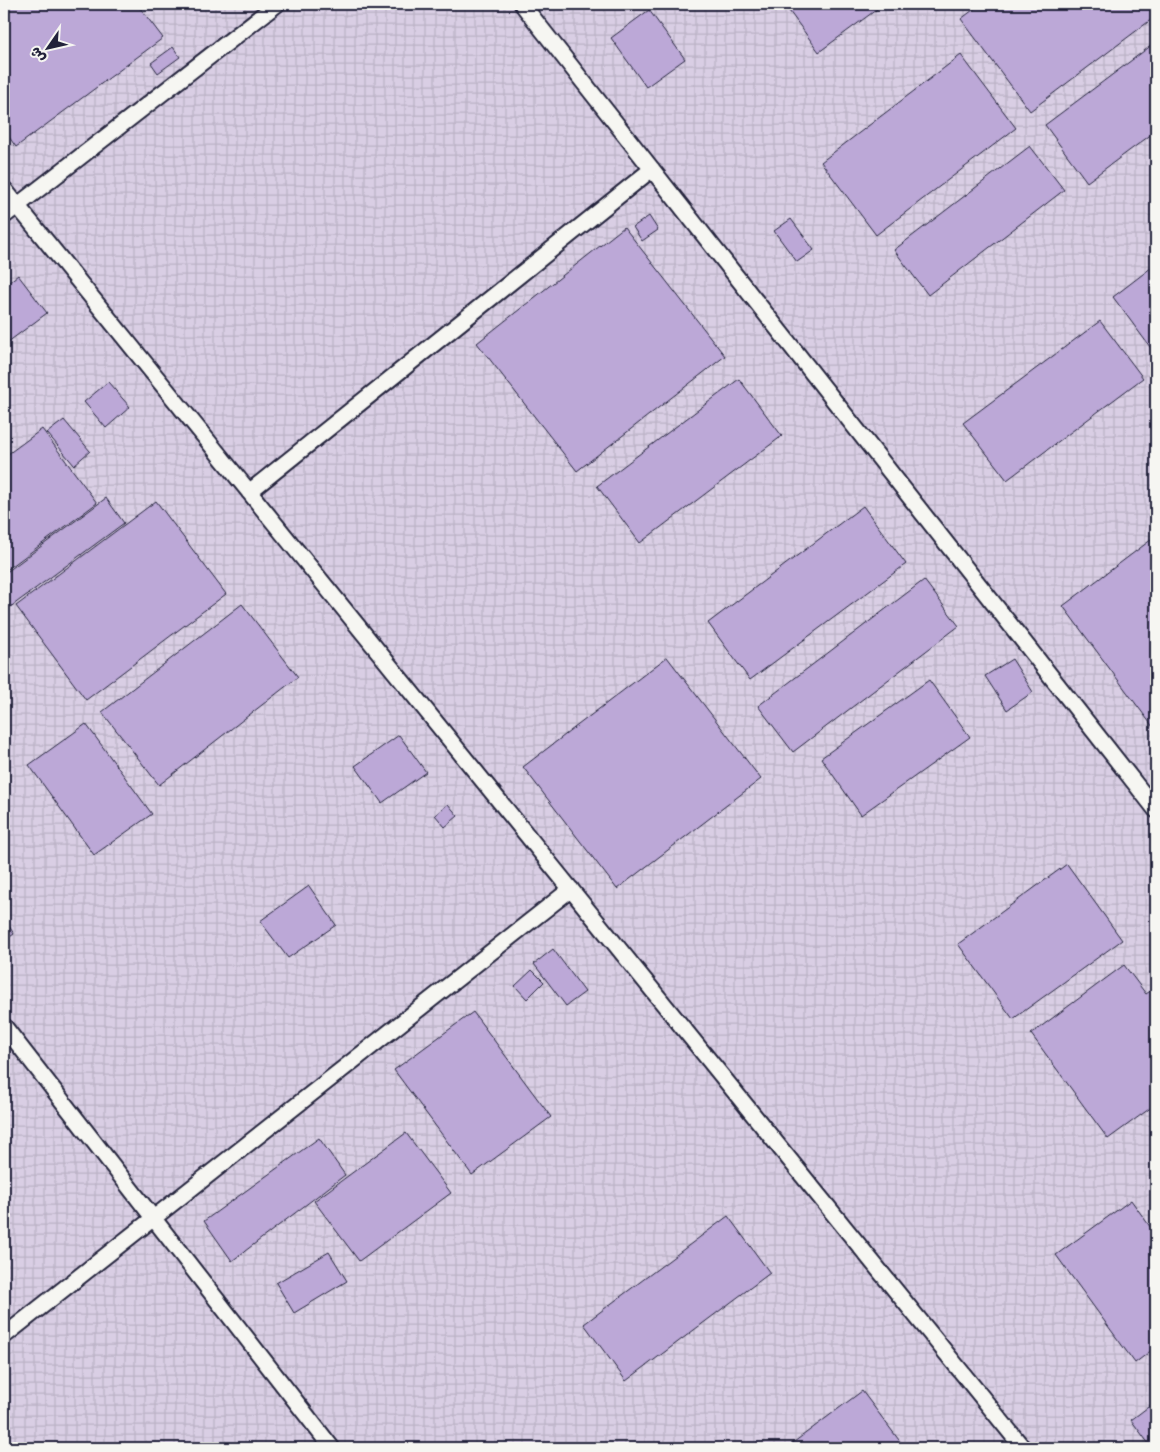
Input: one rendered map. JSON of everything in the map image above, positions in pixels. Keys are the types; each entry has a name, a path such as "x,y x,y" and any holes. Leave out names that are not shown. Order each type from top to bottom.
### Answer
{"lane":[{"path":"4,216 278,4"},
{"path":"522,4 1156,810"},
{"path":"249,492 652,169"},
{"path":"4,189 1024,1448"},
{"path":"4,1336 571,889"},
{"path":"4,1026 332,1448"}],"shaded area":[{"path":"4,4 1156,4 1156,1448 4,1448"}],"building":[{"path":"4,4 137,4 163,38 16,147 4,130"},
{"path":"784,4 884,4 819,52"},
{"path":"981,4 1156,4 1156,16 1030,111 961,19"},
{"path":"649,10 685,59 646,87 611,38"},
{"path":"1156,42 1156,131 1087,182 1045,125"},
{"path":"173,47 180,57 158,73 151,63"},
{"path":"961,55 1016,128 876,235 821,162"},
{"path":"1030,146 1064,190 928,295 894,250"},
{"path":"649,216 658,230 642,241 633,227"},
{"path":"791,219 814,250 797,262 774,231"},
{"path":"624,227 725,356 577,471 477,343"},
{"path":"1156,264 1156,355 1113,297"},
{"path":"18,275 47,313 4,345 4,286"},
{"path":"1100,321 1143,378 1007,480 963,423"},
{"path":"739,379 782,436 640,543 597,486"},
{"path":"108,382 130,407 106,428 84,402"},
{"path":"64,420 90,451 74,465 47,433"},
{"path":"42,429 97,503 4,572 4,457"},
{"path":"106,498 124,523 5,611 4,574"},
{"path":"156,501 226,594 86,700 16,606"},
{"path":"863,506 906,564 750,680 708,623"},
{"path":"1156,536 1156,731 1063,606"},
{"path":"924,580 959,626 793,752 758,706"},
{"path":"242,604 298,677 159,785 102,712"},
{"path":"667,657 761,779 617,889 523,767"},
{"path":"1012,659 1033,692 1007,710 985,676"},
{"path":"929,680 970,737 861,815 821,758"},
{"path":"86,724 152,814 94,855 29,765"},
{"path":"399,735 426,772 382,803 355,766"},
{"path":"448,804 458,816 445,827 435,815"},
{"path":"1067,864 1122,940 1013,1019 958,944"},
{"path":"309,886 336,925 288,958 260,921"},
{"path":"4,918 14,934 4,941"},
{"path":"553,949 585,992 566,1006 534,964"},
{"path":"1124,965 1146,994 1156,987 1156,1104 1108,1139 1031,1034"},
{"path":"532,970 544,982 527,999 515,986"},
{"path":"473,1012 551,1117 472,1175 394,1070"},
{"path":"406,1133 451,1193 359,1261 314,1201"},
{"path":"319,1138 345,1175 232,1261 204,1221"},
{"path":"1131,1200 1156,1235 1156,1347 1135,1363 1056,1255"},
{"path":"728,1216 770,1273 626,1381 584,1324"},
{"path":"329,1252 347,1281 294,1313 276,1283"},
{"path":"862,1391 905,1448 786,1448"},
{"path":"1156,1401 1156,1448 1152,1448 1131,1420"}]}
